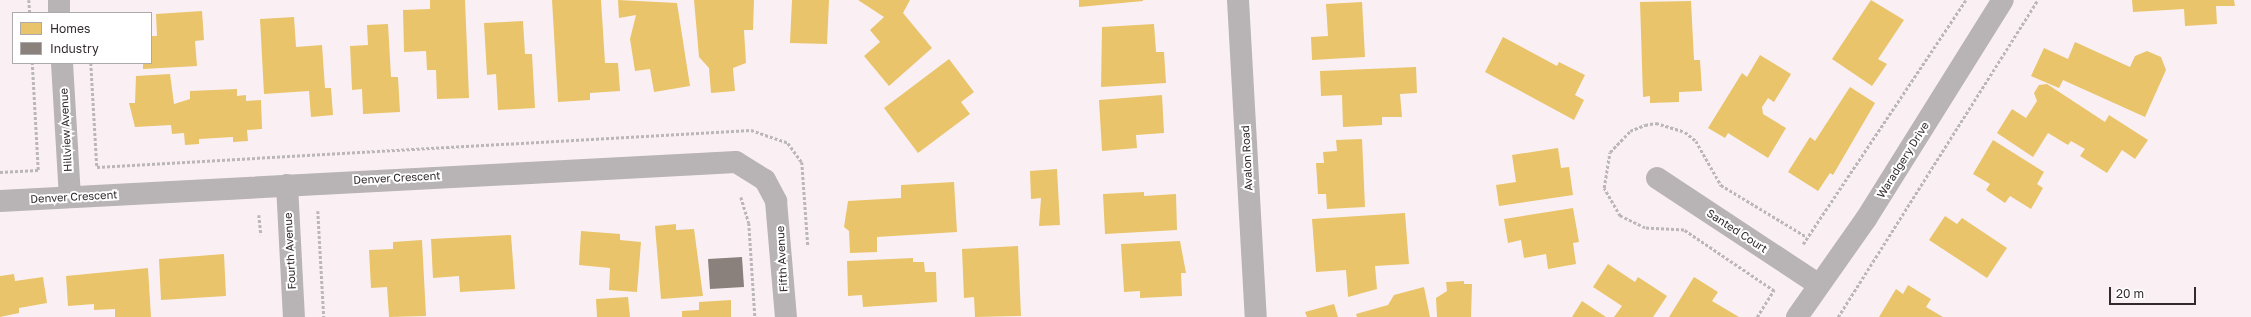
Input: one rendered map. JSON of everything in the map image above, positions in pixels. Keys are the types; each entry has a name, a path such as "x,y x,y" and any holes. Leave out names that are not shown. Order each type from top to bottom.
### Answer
{"street":[{"path":"59,0 59,12"},
{"name":"Avalon Road","path":"1238,0 1256,317"},
{"name":"Waradgery Drive","path":"1797,317 1818,284 1866,219 2003,0"},
{"name":"Hillview Avenue","path":"62,64 70,197"},
{"name":"Denver Crescent","path":"0,201 707,161 748,166 765,180 776,201"},
{"name":"Santed Court","path":"1657,178 1818,284"},
{"name":"Fourth Avenue","path":"287,185 294,317"},
{"name":"Fifth Avenue","path":"776,201 786,317"}],"path":[{"path":"29,0 30,12"},
{"path":"1807,237 1966,0"},
{"path":"1838,317 2038,0"},
{"path":"0,172 38,170 32,64"},
{"path":"91,64 97,167"},
{"path":"738,194 747,209 749,223 755,317"},
{"path":"324,317 318,211 326,211"},
{"path":"1757,317 1774,291"}],"building: Homes":[{"path":"430,0 465,0 469,98 437,99 436,70 427,70 426,51 404,52 403,10 430,9"},
{"path":"552,0 601,0 605,63 618,63 620,91 590,93 590,100 558,102"},
{"path":"618,0 677,3 690,86 654,92 650,69 635,71 630,39 636,15 619,18"},
{"path":"694,0 754,0 753,30 744,30 746,63 733,68 735,91 711,93 709,68 699,57"},
{"path":"792,0 829,0 827,44 790,43"},
{"path":"858,0 910,0 903,13 932,48 889,86 864,56 880,42 870,30 884,17"},
{"path":"1079,0 1143,0 1143,1 1079,7"},
{"path":"1871,0 1904,20 1878,59 1887,64 1872,86 1832,59"},
{"path":"2132,0 2234,0 2235,6 2216,6 2217,24 2185,26 2184,9 2133,12"},
{"path":"1691,1 1694,60 1700,60 1702,91 1679,92 1679,102 1650,103 1650,96 1643,97 1640,2"},
{"path":"1362,2 1365,57 1312,60 1311,37 1328,36 1326,4"},
{"path":"202,11 204,40 195,41 197,66 143,69 143,64 152,64 152,36 157,36 156,14"},
{"path":"294,17 296,47 322,45 325,88 331,88 333,115 311,117 309,91 264,94 260,19"},
{"path":"523,21 525,54 532,54 535,108 498,110 496,74 487,75 484,23"},
{"path":"388,24 391,77 398,77 400,112 363,114 362,89 352,90 350,46 368,45 367,25"},
{"path":"1154,24 1156,52 1164,52 1166,83 1101,87 1102,27"},
{"path":"1503,37 1557,66 1559,62 1585,75 1575,95 1584,100 1574,120 1485,72"},
{"path":"2075,42 2130,67 2135,56 2147,51 2161,57 2166,70 2145,117 2063,80 2059,88 2031,76 2044,48 2068,59"},
{"path":"1760,55 1791,74 1774,102 1768,98 1762,107 1763,114 1786,128 1768,158 1728,133 1725,138 1708,128 1742,73 1747,77"},
{"path":"949,59 974,92 961,102 970,114 918,153 884,108"},
{"path":"1416,67 1417,93 1400,94 1402,117 1382,117 1382,125 1343,127 1342,95 1321,96 1320,71"},
{"path":"170,74 174,104 190,99 190,91 237,89 237,96 246,95 246,101 261,100 262,129 247,130 248,141 233,142 233,137 199,139 199,144 185,145 184,133 172,134 171,125 135,127 129,103 135,103 136,76"},
{"path":"2047,84 2105,122 2109,115 2148,140 2135,159 2122,150 2107,173 2080,156 2085,149 2071,141 2068,145 2048,133 2033,157 1997,133 2012,109 2026,118 2037,101 2034,93 2039,85"},
{"path":"1850,87 1875,103 1833,175 1830,173 1818,191 1788,172 1810,137 1815,141"},
{"path":"1162,95 1164,133 1136,135 1137,148 1102,151 1099,100"},
{"path":"1362,139 1365,207 1327,209 1326,194 1318,194 1316,163 1324,163 1323,152 1337,151 1336,140"},
{"path":"1993,140 2044,172 2037,184 2043,188 2031,209 2010,196 2005,203 1986,190 1990,184 1973,174"},
{"path":"1558,148 1561,168 1569,167 1573,195 1499,206 1496,185 1516,182 1512,155"},
{"path":"1057,169 1060,225 1039,226 1041,198 1031,199 1030,171"},
{"path":"954,182 957,232 877,237 877,252 850,253 849,231 844,227 848,201 901,198 901,185"},
{"path":"1144,192 1144,196 1176,194 1177,230 1105,234 1103,194"},
{"path":"1573,208 1579,242 1573,243 1576,264 1548,269 1546,254 1524,258 1521,240 1508,243 1504,219"},
{"path":"1405,213 1409,264 1375,266 1377,289 1348,297 1346,270 1316,272 1312,219"},
{"path":"1945,216 1957,224 1962,218 2007,248 1987,278 1929,240"},
{"path":"676,224 676,230 694,229 703,296 661,299 655,226"},
{"path":"581,231 620,234 620,240 641,242 637,292 609,290 610,268 579,265"},
{"path":"511,235 515,289 460,292 459,276 433,278 431,239"},
{"path":"422,240 426,316 389,317 387,287 371,288 369,250 393,249 393,242"},
{"path":"1180,241 1186,273 1181,273 1182,296 1140,298 1140,291 1124,292 1121,244"},
{"path":"1018,246 1021,316 975,317 974,297 964,298 962,249"},
{"path":"224,254 226,296 161,300 159,259"},
{"path":"913,258 913,262 924,262 925,272 936,272 937,302 863,307 862,295 848,296 847,261"},
{"path":"1608,264 1635,282 1638,277 1667,296 1653,317 1614,317 1622,306 1593,287"},
{"path":"148,268 151,317 115,317 115,309 94,310 94,304 68,306 66,276"},
{"path":"14,274 15,281 43,277 47,303 19,308 19,313 0,317 0,276"},
{"path":"1694,277 1718,292 1712,301 1739,317 1669,317"},
{"path":"1464,281 1464,284 1472,284 1471,317 1437,317 1436,298 1447,291 1446,282"},
{"path":"1908,285 1931,299 1926,307 1943,317 1879,317 1896,289 1903,294"},
{"path":"1424,287 1430,317 1357,317 1356,314 1388,305 1394,295"},
{"path":"628,297 630,317 597,317 596,299"},
{"path":"731,300 731,317 682,317 682,311 699,310 699,302"},
{"path":"1582,301 1606,317 1572,317"},
{"path":"1334,304 1338,317 1307,317 1305,312"}],"building: Industry":[{"path":"742,257 744,287 710,289 708,259"}]}
